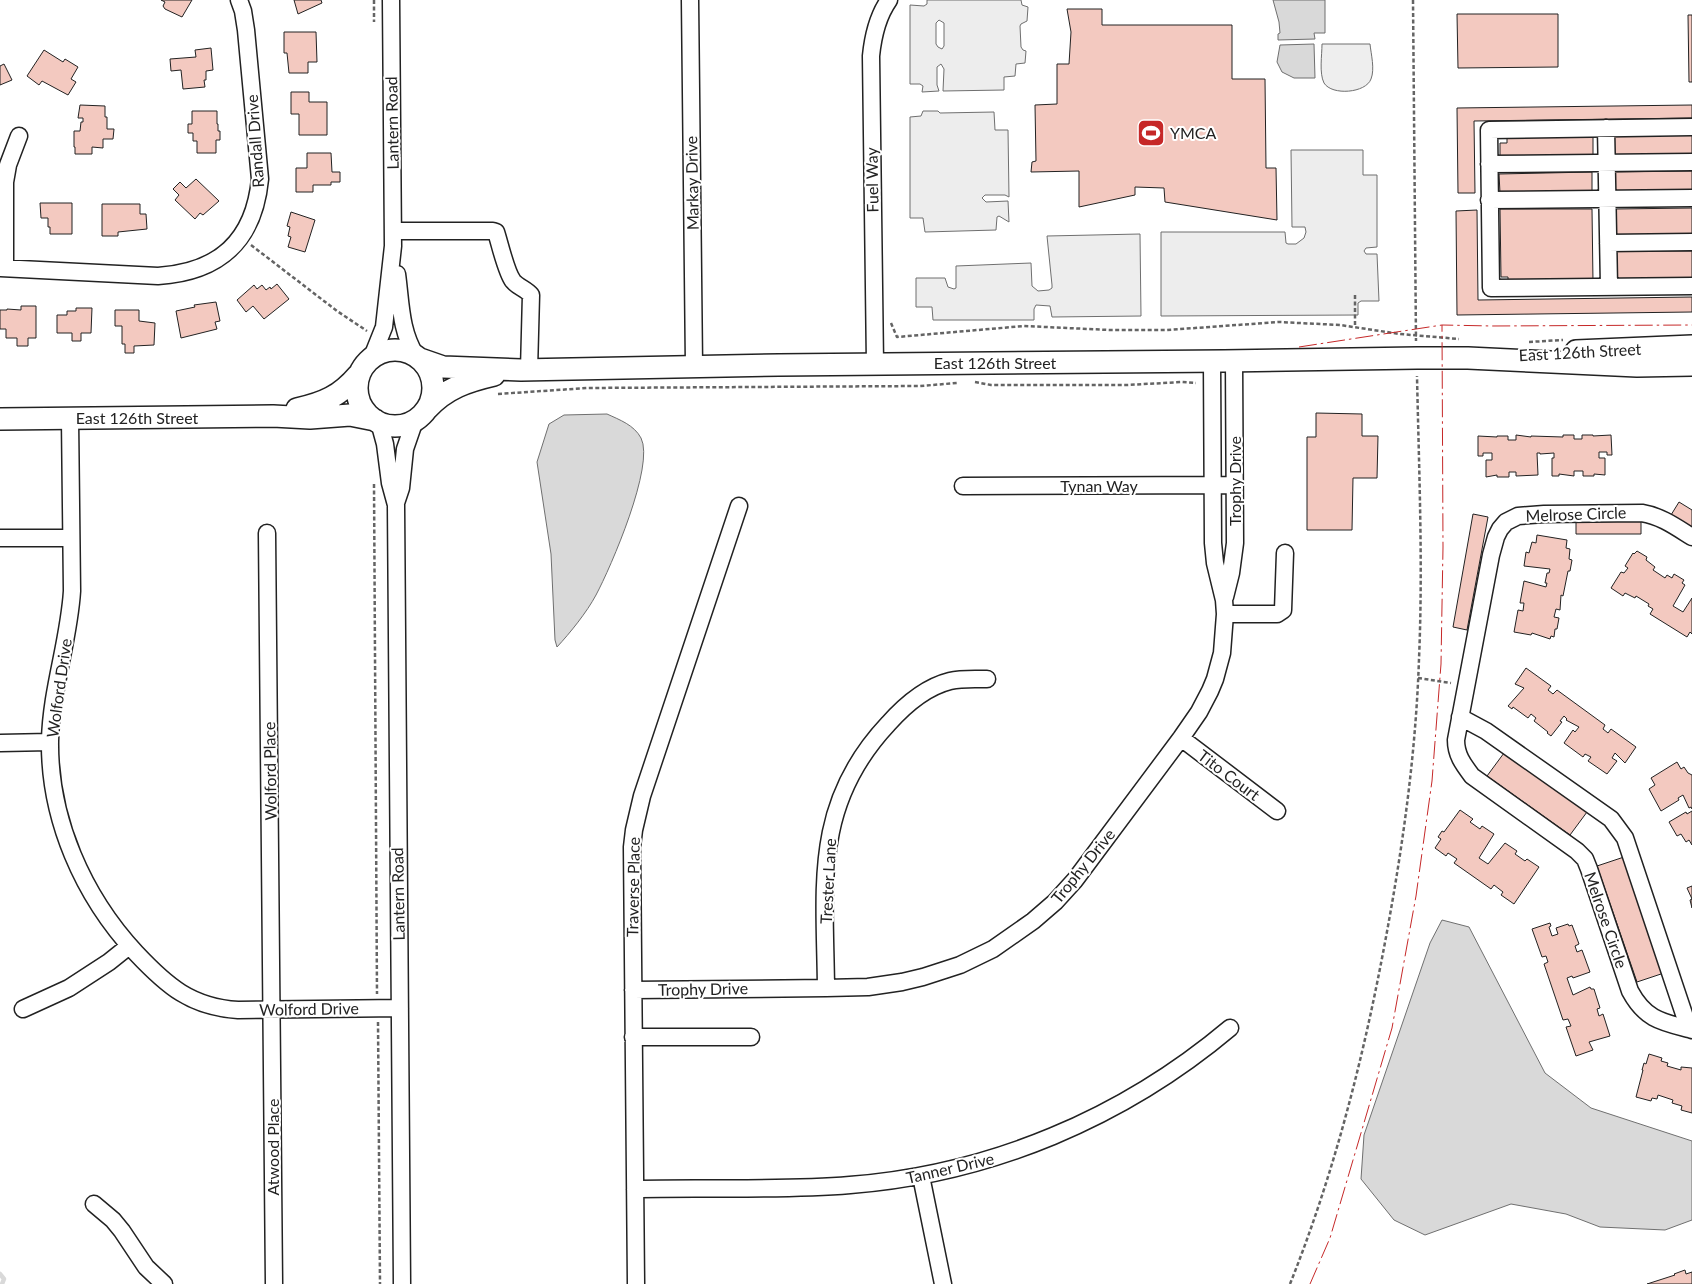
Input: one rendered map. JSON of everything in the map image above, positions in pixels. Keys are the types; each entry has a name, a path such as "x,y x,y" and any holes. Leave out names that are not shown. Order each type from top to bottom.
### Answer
{"main road":[{"name":"East 126th Street","path":"418,358 443,367 525,370 694,366 1234,361 1465,349 1692,346"},
{"name":"East 126th Street","path":"1465,349 1637,366 1692,365"},
{"path":"396,350 418,358 428,371 432,385 432,398 421,415 408,424 395,426 377,421 360,402 357,390 363,368 376,354 386,351 396,350"},
{"name":"East 126th Street","path":"273,416 310,407 333,398 350,384 363,368"},
{"name":"East 126th Street","path":"421,415 443,394 456,386 477,379 525,370"},
{"name":"East 126th Street","path":"0,419 273,416 310,418 350,415 377,421"}],"street":[{"name":"Randall Drive","path":"2,268 158,276 196,270 212,263 226,253 240,237 254,211 260,179 246,30 239,0"},
{"name":"Lantern Road","path":"391,0 393,238 404,332 418,358"},
{"name":"Markay Drive","path":"690,0 694,366"},
{"name":"Fuel Way","path":"875,364 871,56 876,25 889,0"},
{"path":"1692,127 1489,130 1491,288 1692,286"},
{"path":"1606,128 1609,286"},
{"path":"2,268 4,182 19,136"},
{"path":"1489,164 1692,162"},
{"path":"1489,200 1692,198"},
{"path":"393,238 496,232 511,279 531,295 525,370"},
{"name":"Lantern Road","path":"363,368 376,346 384,327 393,238"},
{"path":"1608,243 1692,242"},
{"name":"Trophy Drive","path":"1212,361 1213,544 1224,607"},
{"name":"Trophy Drive","path":"632,990 868,987 923,977 960,965 1008,939 1055,902 1075,880 1181,738 1199,712 1215,679 1222,653 1224,607 1235,544 1234,361"},
{"name":"Lantern Road","path":"402,1284 396,505 405,449 421,415"},
{"name":"Wolford Drive","path":"70,419 70,612 54,702 50,742 56,795 63,826 73,856 97,902 129,946 168,985 199,1003 226,1009 400,1008"},
{"name":"Lantern Road","path":"377,421 385,444 390,483 396,505"},
{"name":"Tynan Way","path":"963,486 1235,485"},
{"name":"Traverse Place","path":"636,1284 632,990 632,847 634,830 642,796 739,506"},
{"name":"Melrose Circle","path":"1691,1029 1659,1021 1650,1016 1636,1003 1630,992 1590,869 1585,859 1577,851 1472,776 1456,750 1456,740 1496,537 1506,522 1518,516 1544,514 1642,513 1654,514 1692,537"},
{"name":"Wolford Place","path":"267,533 272,1010"},
{"path":"0,538 71,538"},
{"path":"1224,607 1280,613 1283,610 1285,553"},
{"name":"Trester Lane","path":"826,988 824,886 827,849 835,810 851,774 881,732 904,707 918,697 936,686 950,681 988,679"},
{"name":"Melrose Circle","path":"1460,717 1486,731 1611,819 1620,829 1626,838 1691,1029"},
{"name":"Tito Court","path":"1181,738 1277,811"},
{"path":"0,743 50,742"},
{"path":"23,1009 69,988 129,946"},
{"name":"Atwood Place","path":"272,1010 274,1284"},
{"name":"Tanner Drive","path":"635,1189 850,1186 921,1176 996,1158 1050,1138 1099,1116 1150,1086 1203,1050 1230,1028"},
{"path":"633,1036 751,1037"},
{"path":"921,1176 943,1284"},
{"path":"94,1204 118,1226 146,1268 164,1284"}],"path":[{"path":"1413,0 1416,348"},
{"path":"240,237 337,311 372,335"},
{"path":"1355,295 1355,327"},
{"path":"890,315 892,329 897,337 1024,326 1110,330 1167,330 1279,322 1355,327 1416,335 1465,349"},
{"path":"1524,342 1564,340"},
{"path":"1290,1284 1311,1232 1357,1072 1378,985 1399,867 1411,770 1418,678 1421,556 1417,374"},
{"path":"494,394 587,388 920,386 966,382"},
{"path":"972,382 991,385 1212,383"},
{"path":"374,479 380,1284"},
{"path":"1418,678 1466,684"}],"shaded area":[{"path":"927,0 1021,0 1022,5 1028,7 1027,21 1020,26 1021,47 1026,51 1025,63 1016,64 1015,76 1004,77 1004,90 943,91 944,69 941,64 937,67 939,91 922,92 923,86 920,84 910,84 910,5 924,6 927,4","holes":["939,20 944,23 944,46 942,49 936,44 936,23"]},
{"path":"1273,0 1325,0 1325,33 1314,33 1315,39 1278,40 1278,34 1280,33 1279,22"},
{"path":"1314,44 1315,78 1294,78 1282,72 1277,62 1280,45"},
{"path":"1322,44 1370,44 1373,71 1368,84 1349,91 1334,90 1328,87 1322,79"},
{"path":"923,111 938,111 940,113 994,112 995,130 1008,130 1009,197 1005,195 985,195 982,198 986,202 1008,201 1009,222 999,216 997,217 996,230 925,232 923,218 910,218 910,117 921,116"},
{"path":"1291,150 1363,150 1363,175 1377,175 1377,247 1366,248 1364,251 1366,254 1377,254 1379,301 1361,301 1358,303 1358,315 1161,316 1161,232 1285,232 1286,243 1288,244 1296,244 1304,238 1305,227 1292,227"},
{"path":"1140,234 1141,316 1052,317 1050,306 1036,305 1034,320 933,320 932,307 916,307 916,278 945,278 948,287 954,289 956,288 956,266 1031,263 1032,286 1038,291 1049,290 1052,288 1052,285 1047,236"},
{"path":"607,414 631,426 638,433 644,451 642,470 637,492 621,540 603,581 583,615 557,647 555,640 551,554 537,462 549,424 564,415"},
{"path":"1442,920 1469,927 1545,1073 1591,1108 1692,1141 1692,1220 1665,1230 1600,1227 1566,1214 1511,1204 1425,1235 1394,1220 1361,1179 1364,1135 1430,943"}],"building":[{"path":"161,0 192,0 182,17 165,9 163,6 165,2"},
{"path":"294,0 321,0 322,3 298,14"},
{"name":"YMCA","path":"1067,9 1102,9 1102,25 1232,25 1232,79 1265,79 1266,168 1276,168 1277,220 1165,202 1164,188 1135,187 1135,195 1079,207 1079,171 1031,172 1032,162 1036,161 1035,105 1057,104 1057,64 1069,64 1071,32"},
{"path":"1457,14 1558,14 1558,67 1458,68"},
{"path":"1688,15 1692,15 1692,82 1689,82"},
{"path":"284,32 316,32 317,62 308,62 308,73 289,73 287,53 284,53"},
{"path":"211,48 213,70 206,71 205,87 183,89 181,70 171,71 170,59 196,57 195,50"},
{"path":"44,50 63,62 65,59 78,67 71,79 76,82 68,95 42,81 39,85 27,76"},
{"path":"4,64 12,80 0,85 0,66"},
{"path":"291,92 309,92 309,102 327,102 327,135 299,135 299,114 291,114"},
{"path":"80,105 105,106 107,129 114,129 113,139 103,139 103,148 92,147 92,154 75,154 74,131 80,131 81,122 83,122 83,118 78,118"},
{"path":"1692,105 1692,118 1474,121 1475,193 1458,193 1457,108"},
{"path":"192,111 217,111 220,140 216,140 216,153 197,153 197,141 193,141 193,133 188,133 188,124 192,124"},
{"path":"1692,134 1692,155 1613,155 1612,135"},
{"path":"1593,135 1593,156 1500,157 1500,143 1507,143 1507,136"},
{"path":"307,153 331,153 332,172 340,172 340,182 331,182 331,185 313,185 313,192 296,192 296,168 307,168"},
{"path":"1692,171 1692,191 1614,192 1614,172"},
{"path":"1592,172 1592,192 1500,193 1499,174"},
{"path":"196,179 219,201 203,215 200,213 195,219 175,200 179,195 173,189 180,182 186,188"},
{"path":"40,203 72,203 72,234 50,234 48,218 41,218"},
{"path":"102,204 140,204 140,214 146,214 147,229 118,232 118,236 102,236"},
{"path":"1692,208 1692,235 1614,235 1615,209"},
{"path":"1500,209 1592,209 1593,282 1508,283 1508,277 1501,277"},
{"path":"1477,210 1478,300 1692,297 1692,312 1457,315 1456,211"},
{"path":"291,212 315,220 305,252 288,247 291,237 288,236 290,227 287,226"},
{"path":"1616,251 1692,251 1692,280 1616,281"},
{"path":"277,284 289,299 264,319 253,306 246,312 237,300 254,285 257,289 262,285 266,290 270,287 271,289"},
{"path":"216,302 220,321 215,322 217,329 181,338 176,311 195,307 194,305"},
{"path":"21,306 36,306 36,338 28,338 28,346 17,346 17,338 6,338 6,329 0,329 0,310 21,310"},
{"path":"76,308 92,308 91,333 81,333 81,341 72,341 72,333 57,333 57,315 67,315 67,311 76,311"},
{"path":"115,310 139,310 139,321 155,323 154,345 134,346 134,353 125,353 125,344 122,344 122,326 115,326"},
{"path":"1316,413 1362,414 1362,436 1378,436 1377,478 1353,478 1352,530 1307,530 1307,437 1316,437"},
{"path":"1516,435 1563,437 1563,435 1574,435 1574,439 1582,439 1582,435 1611,435 1612,455 1607,455 1607,452 1599,452 1599,458 1605,458 1605,475 1583,476 1583,471 1574,471 1574,476 1559,474 1559,476 1552,476 1552,458 1554,458 1554,453 1537,453 1538,475 1516,476 1516,472 1509,472 1509,477 1497,477 1497,475 1486,477 1486,460 1492,460 1492,453 1483,453 1483,456 1478,456 1478,436 1508,436 1508,440 1516,440"},
{"path":"1679,502 1692,510 1692,528 1671,515"},
{"path":"1473,514 1488,517 1467,630 1453,627"},
{"path":"1641,518 1641,534 1576,534 1576,519"},
{"path":"1537,535 1567,540 1566,548 1570,549 1569,559 1572,560 1563,596 1561,595 1560,610 1556,609 1554,617 1559,618 1557,629 1555,629 1554,637 1551,636 1550,639 1532,633 1531,635 1514,632 1518,610 1523,611 1524,603 1520,603 1524,581 1546,587 1547,583 1545,583 1547,573 1549,573 1550,569 1524,566 1526,552 1529,553 1532,542 1536,543"},
{"path":"1637,551 1647,557 1646,560 1655,567 1653,570 1665,578 1667,575 1672,578 1674,574 1684,580 1682,583 1685,585 1673,606 1683,612 1692,598 1692,634 1690,632 1687,637 1650,614 1653,609 1648,606 1649,604 1636,596 1635,598 1625,593 1623,596 1611,588 1621,572 1624,573 1628,568 1625,566 1633,553"},
{"path":"1526,668 1551,686 1548,690 1553,694 1557,690 1605,725 1603,729 1608,733 1611,729 1636,747 1625,763 1615,753 1612,758 1617,761 1607,774 1588,761 1591,757 1585,754 1583,757 1564,743 1573,730 1575,732 1579,727 1566,720 1564,716 1560,721 1562,722 1551,736 1534,721 1536,718 1531,714 1528,718 1513,707 1512,709 1508,706 1524,688 1515,684"},
{"path":"1504,753 1587,812 1570,835 1487,776"},
{"path":"1677,762 1681,769 1684,767 1692,775 1692,809 1691,807 1689,808 1683,795 1678,798 1679,800 1661,811 1649,789 1655,785 1651,778"},
{"path":"1460,810 1473,819 1470,822 1480,829 1482,826 1494,834 1479,858 1488,864 1505,843 1517,851 1515,854 1539,867 1514,904 1501,895 1503,892 1494,885 1491,889 1454,863 1457,859 1448,853 1446,856 1435,848 1441,839 1438,837"},
{"path":"1692,811 1692,845 1689,840 1686,842 1681,834 1677,836 1669,822 1686,812 1687,814"},
{"path":"1624,857 1664,973 1637,982 1597,866"},
{"path":"1692,886 1692,899 1687,888"},
{"path":"1550,923 1551,926 1549,927 1552,936 1558,934 1556,928 1568,924 1569,926 1572,925 1579,944 1575,946 1577,952 1582,950 1590,972 1573,978 1572,976 1567,978 1573,995 1590,987 1594,989 1600,1008 1597,1009 1599,1016 1603,1014 1610,1036 1589,1042 1593,1050 1576,1056 1566,1027 1571,1026 1568,1019 1563,1020 1544,964 1548,962 1546,956 1542,957 1532,929"},
{"path":"1649,1054 1662,1058 1661,1061 1668,1063 1667,1066 1681,1070 1681,1067 1692,1068 1692,1113 1681,1110 1682,1106 1672,1103 1673,1100 1658,1095 1657,1099 1652,1098 1651,1101 1636,1097 1644,1063 1646,1064"},
{"path":"1685,1270 1686,1274 1692,1272 1692,1284 1647,1284 1675,1275"}],"waterway":[{"path":"0,1274 4,1279 2,1284"}],"power":[{"path":"1299,347 1442,325"},
{"path":"1310,1284 1330,1238 1392,1028 1416,896 1432,781 1441,664 1443,547 1442,325 1692,325"}],"place":[{"name":"YMCA","path":"1151,133"}]}
